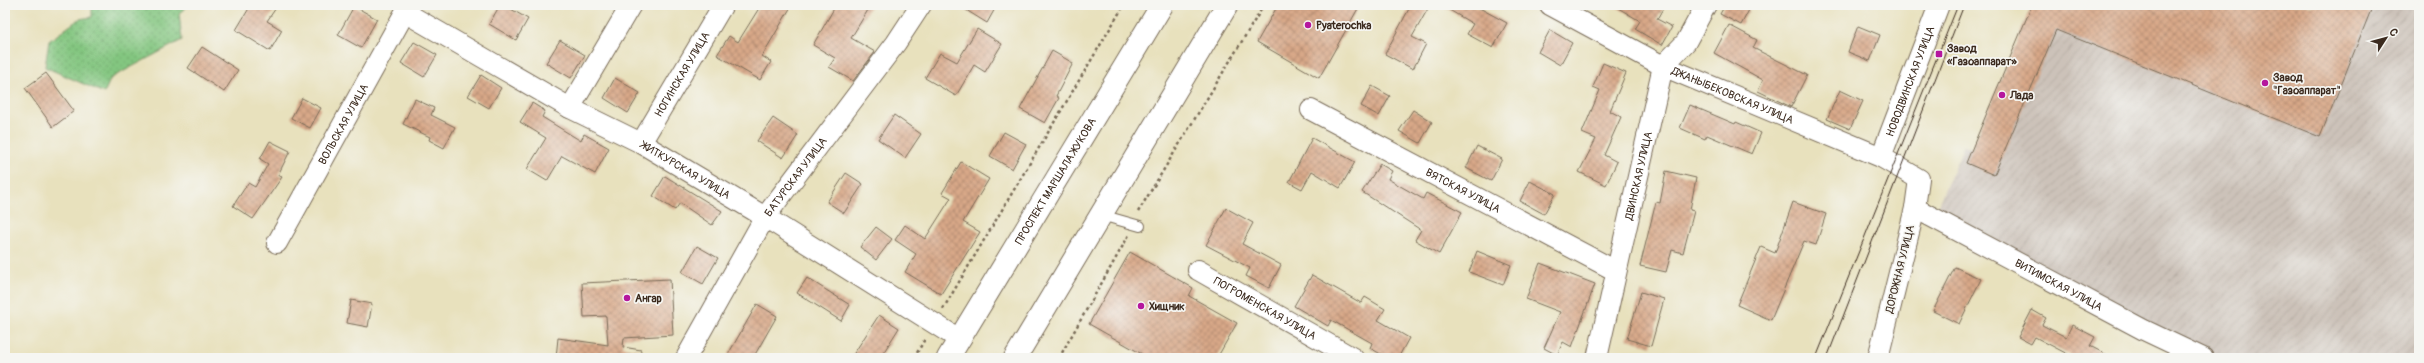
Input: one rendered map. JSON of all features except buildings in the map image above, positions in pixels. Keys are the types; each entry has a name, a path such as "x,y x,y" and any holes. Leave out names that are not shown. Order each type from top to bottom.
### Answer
{"highway":[{"name":"ПРОСПЕКТ МАРШАЛА ЖУКОВА","path":"948,358 1162,5"},
{"path":"1014,358 1227,5"}],"street":[{"path":"570,108 631,5"},
{"name":"НОГИНСКАЯ УЛИЦА","path":"641,143 723,5"},
{"name":"БАТУРСКАЯ УЛИЦА","path":"686,358 765,217 891,49 921,5"},
{"name":"ДЖАНЫБЕКОВСКАЯ УЛИЦА","path":"1550,5 1664,66 1881,157 1919,179"},
{"name":"ДВИНСКАЯ УЛИЦА","path":"1597,358 1664,66 1686,42 1706,5"},
{"name":"НОВОДВИНСКАЯ УЛИЦА","path":"1881,157 1939,5"},
{"name":"ЖИТКУРСКАЯ УЛИЦА","path":"407,9 570,108 641,143 765,217 959,339"},
{"name":"ВОЛЬСКАЯ УЛИЦА","path":"277,243 407,9"},
{"name":"ВЯТСКАЯ УЛИЦА","path":"1310,110 1616,271"},
{"name":"ДОРОЖНАЯ УЛИЦА","path":"1878,358 1915,208 1919,179"},
{"name":"ВИТИМСКАЯ УЛИЦА","path":"1915,208 2144,330 2203,358"},
{"name":"ПОГРОМЕНСКАЯ УЛИЦА","path":"1198,270 1353,358"}],"lane":[{"path":"1101,215 1136,225"}],"path":[{"path":"914,358 1124,5"},
{"path":"1059,358 1264,5"}],"shaded area":[{"path":"2032,5 2419,5 2419,358 2217,358 2152,329 1937,207 1964,145 1972,148"}],"green space":[{"path":"92,5 189,5 179,13 182,40 111,78 104,93 45,67 49,41 79,19 92,17"}],"tram line":[{"path":"1816,358 1958,5"},
{"path":"1827,358 1964,5"}],"place":[{"name":"Pyaterochka","path":"1308,25"},
{"name":"Завод «Газоаппарат»","path":"1939,54"},
{"name":"Завод \"Газоаппарат\"","path":"2265,83"},
{"name":"Лада","path":"2002,95"},
{"name":"Ангар","path":"627,298"},
{"name":"Хищник","path":"1141,306"}]}
